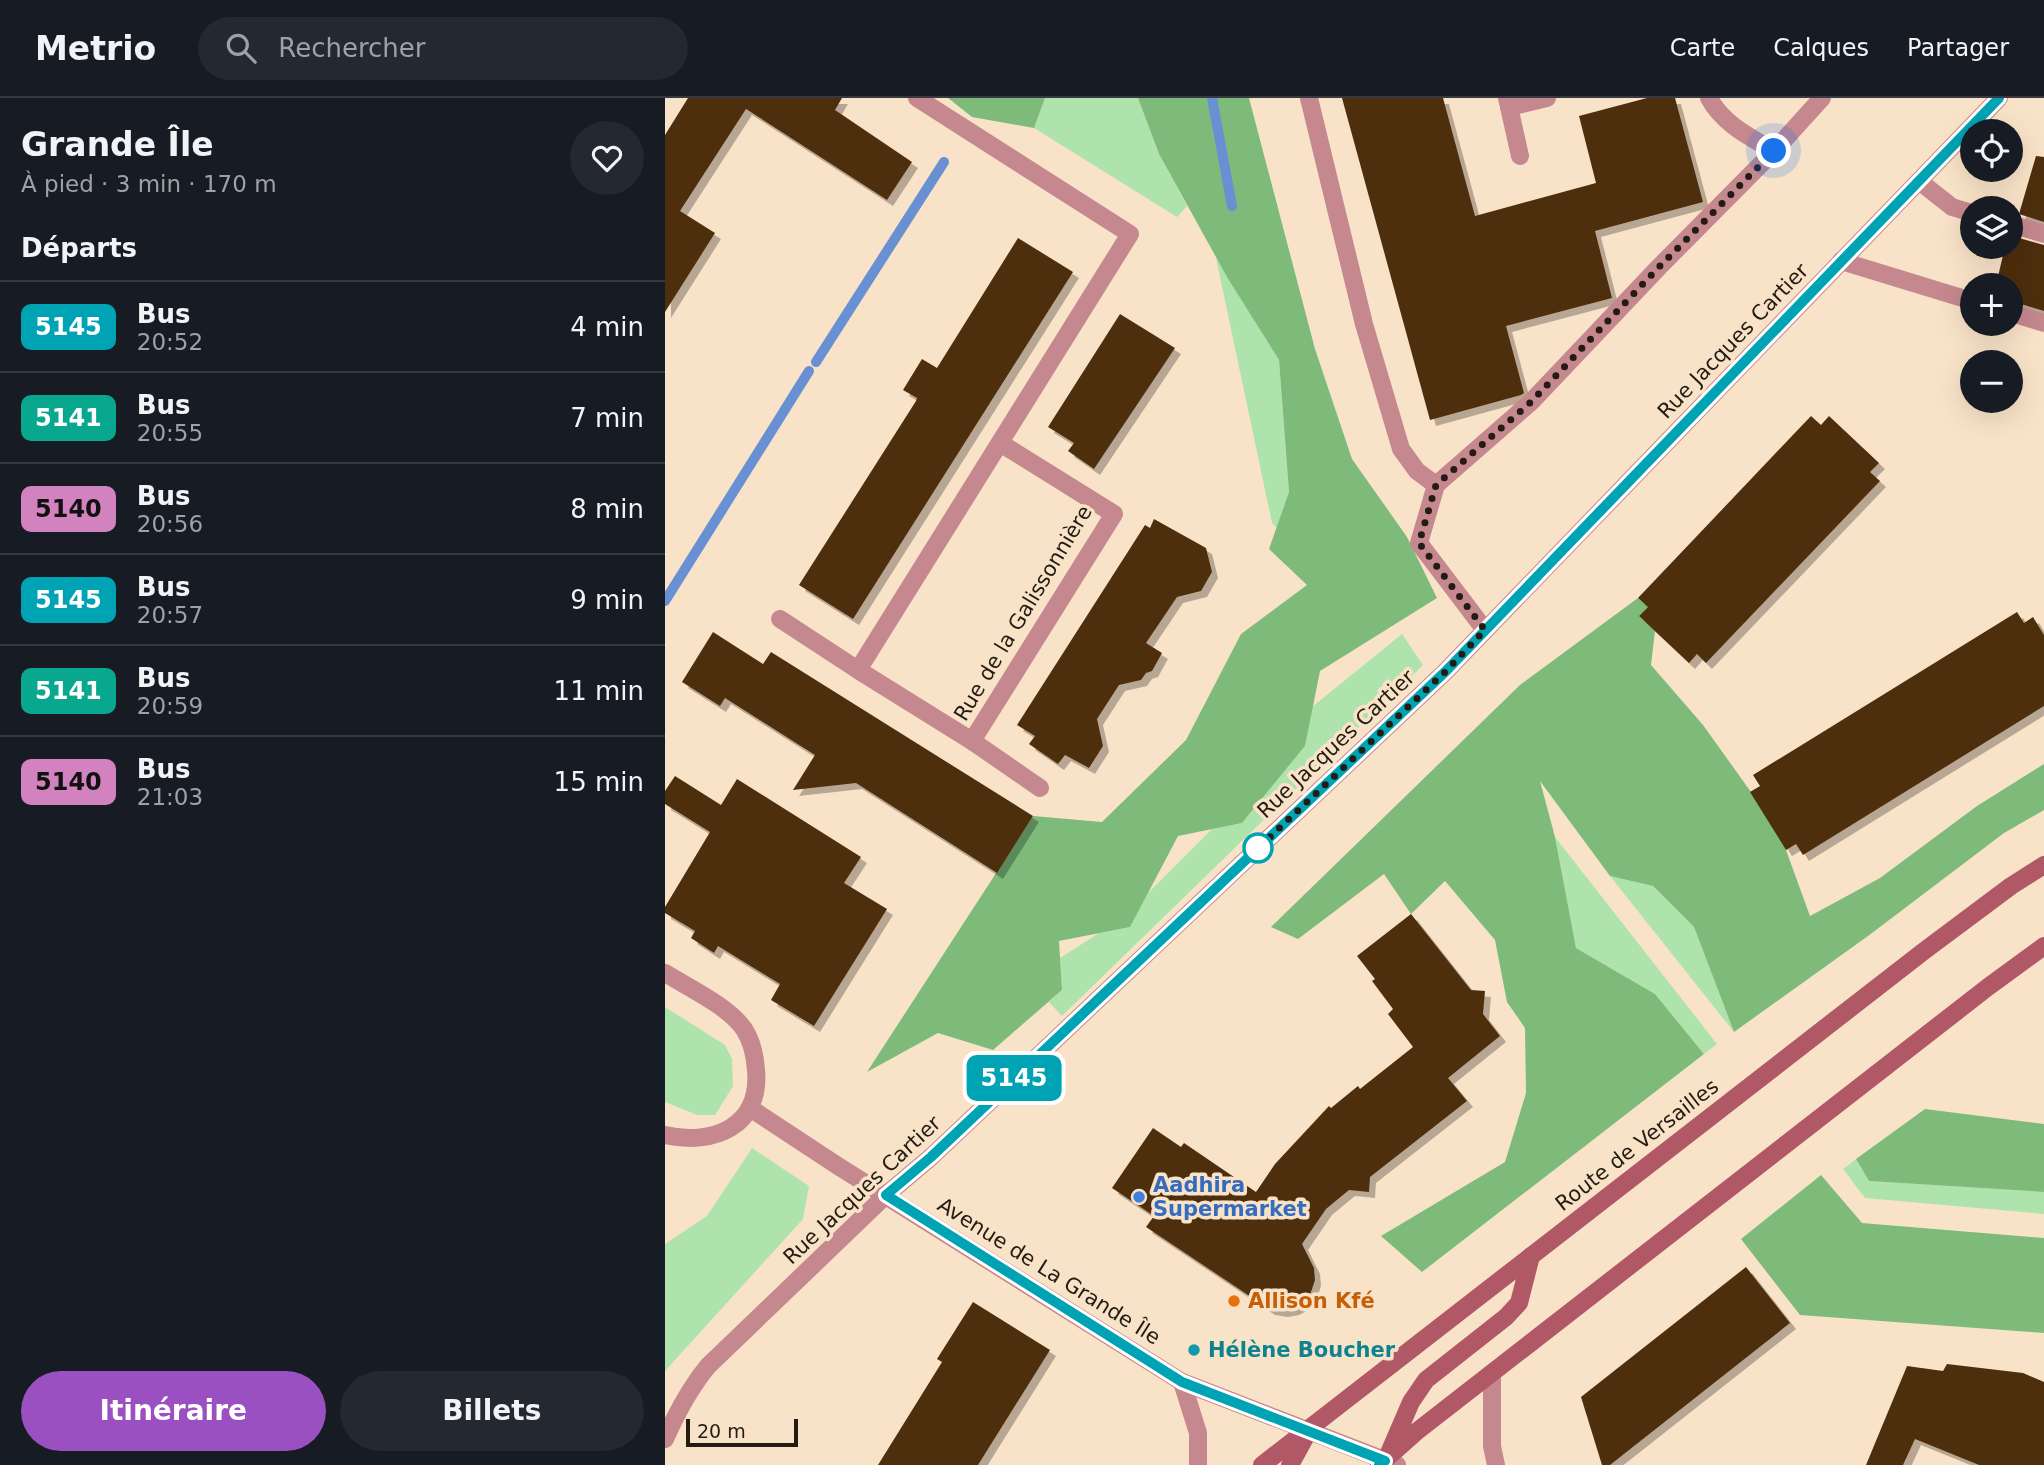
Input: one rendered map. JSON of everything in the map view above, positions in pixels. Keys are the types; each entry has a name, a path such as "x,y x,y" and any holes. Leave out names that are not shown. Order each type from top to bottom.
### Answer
{"main road":[{"name":"Route de Versailles","path":"1262,1465 1924,951 2011,886 2044,865"},
{"path":"1387,1463 1416,1432 1886,1065 2044,946"},
{"path":"1387,1463 1411,1402 1426,1380 1499,1324 1519,1303 1531,1256"},
{"path":"1290,1465 1309,1430"}],"street":[{"path":"858,670 1131,234 917,98"},
{"path":"1309,98 1367,336 1401,449 1417,471 1436,485"},
{"path":"1520,156 1508,103 1547,98"},
{"path":"1709,98 1716,110 1743,133 1774,151"},
{"path":"1485,630 1419,543 1436,485 1531,402 1822,98"},
{"name":"Rue Jacques Cartier","path":"665,1439 680,1405 708,1366 886,1195 940,1148 1445,672 1999,98"},
{"path":"1919,181 1952,207 1960,209"},
{"path":"2023,228 2044,234"},
{"path":"1841,261 1960,297"},
{"path":"2023,317 2044,323"},
{"name":"Rue de la Galissonnière","path":"972,741 1114,514 1000,443"},
{"name":"Rue de la Galissonnière","path":"780,619 972,741 1039,788"},
{"path":"665,973 734,1017 753,1047 757,1078 757,1089 750,1108 740,1122 725,1131 704,1137 682,1139 665,1135"},
{"name":"Avenue de La Grande Île","path":"750,1108 1182,1382 1387,1463"},
{"path":"1492,1374 1492,1446 1496,1465"},
{"path":"1182,1382 1198,1433 1198,1465"}],"green space":[{"path":"948,98 1045,98 1034,128 972,117"},
{"path":"1045,98 1138,98 1159,154 1187,206 1177,217 1034,128"},
{"path":"1138,98 1249,98 1315,349 1352,459 1407,537 1437,598 1320,671 1305,746 1242,823 1178,836 1130,927 1059,941 1062,990 993,1050 938,1033 867,1072 1033,816 1102,822 1186,740 1241,634 1307,585 1269,549 1289,492 1279,360 1227,277 1159,154"},
{"path":"1216,258 1279,360 1289,492 1277,528 1272,523"},
{"path":"1638,598 1648,607 1639,616 1655,631 1651,665 1703,725 1751,792 1786,850 1810,916 1880,878 1977,806 2044,764 2044,810 2004,833 1868,936 1734,1032 1694,927 1653,886 1610,876 1540,781 1555,837 1576,948 1655,994 1704,1054 1422,1272 1381,1236 1505,1162 1526,1093 1525,1028 1507,1002 1495,940 1445,881 1411,914 1384,874 1298,939 1271,927 1520,685"},
{"path":"1402,634 1423,665 1062,1016 1049,1002 1062,990 1060,958 1099,933 1130,927 1147,894 1212,829 1242,823 1305,746 1312,707"},
{"path":"1555,837 1717,1044 1704,1054 1655,994 1576,948"},
{"path":"1610,876 1653,886 1694,927 1734,1032"},
{"path":"665,1007 725,1045 732,1059 733,1086 715,1115 697,1115 665,1102"},
{"path":"1925,1109 2044,1124 2044,1192 1869,1181 1856,1159"},
{"path":"752,1148 809,1186 803,1219 665,1371 665,1244 707,1216"},
{"path":"1856,1159 1869,1181 2044,1192 2044,1214 1865,1198 1843,1169"},
{"path":"1821,1175 1862,1223 2044,1238 2044,1333 1800,1315 1741,1239"}],"building":[{"path":"688,98 842,98 835,110 912,162 887,200 746,109 680,211 715,233 665,312 665,135"},
{"path":"1342,98 1443,98 1475,216 1596,183 1579,116 1647,98 1675,98 1703,202 1595,231 1612,298 1506,326 1524,393 1430,420"},
{"path":"2036,156 2044,157 2044,222 2023,215 2023,200"},
{"path":"1018,238 1073,272 853,619 799,585 916,401 917,398 903,390 922,359 937,368"},
{"path":"2023,239 2044,245 2044,311 2023,305 2023,273 1999,273 2002,259 2023,259"},
{"path":"1120,314 1175,348 1094,469 1068,451 1074,443 1048,427"},
{"path":"1811,416 1821,425 1829,416 1879,463 1870,472 1880,481 1706,663 1697,654 1689,663 1639,616 1648,607 1638,598"},
{"path":"1154,519 1206,548 1212,572 1201,591 1177,597 1146,643 1162,653 1152,671 1146,673 1141,680 1119,685 1097,719 1103,746 1089,768 1065,755 1058,764 1029,744 1035,736 1017,725 1145,525 1150,528"},
{"path":"2017,612 2024,623 2033,617 2044,635 2044,706 1803,855 1796,844 1786,850 1750,792 1760,786 1753,775"},
{"path":"713,632 763,664 771,652 1033,816 997,873 856,783 793,790 815,755 725,698 720,706 682,682"},
{"path":"675,776 721,805 737,779 861,857 844,883 887,909 814,1026 771,1000 780,984 718,946 714,953 691,938 695,931 665,913 665,907 710,832 665,804 665,791"},
{"path":"1411,914 1471,990 1485,991 1483,1014 1500,1036 1448,1078 1467,1101 1370,1177 1369,1192 1349,1190 1326,1209 1302,1244 1314,1268 1315,1280 1304,1303 1282,1311 1269,1309 1146,1227 1154,1216 1112,1188 1153,1128 1181,1147 1184,1143 1256,1192 1275,1164 1329,1106 1331,1108 1358,1086 1360,1089 1413,1047 1388,1014 1393,1009 1357,956"},
{"path":"1746,1267 1790,1323 1610,1465 1602,1465 1581,1397"},
{"path":"973,1302 1050,1350 978,1465 878,1465 942,1362 937,1359"},
{"path":"1947,1364 2023,1373 2044,1382 2044,1465 1979,1465 1915,1439 1903,1465 1866,1465 1907,1366 1943,1371"}],"waterway":[{"path":"1212,98 1232,206"},
{"path":"816,362 944,162"},
{"path":"665,601 809,371"}],"bus line":[{"name":"5145","path":"1379,1465 1385,1461 1182,1382 886,1195 931,1157 1445,672 1999,98"}],"place":[{"name":"Aadhira Supermarket","path":"1139,1197"},
{"name":"Allison Kfé","path":"1234,1301"},
{"name":"Hélène Boucher","path":"1194,1350"}],"route":[{"path":"1258,848 1255,851 1445,672 1485,630 1419,543 1436,485 1531,402 1774,151"}]}
